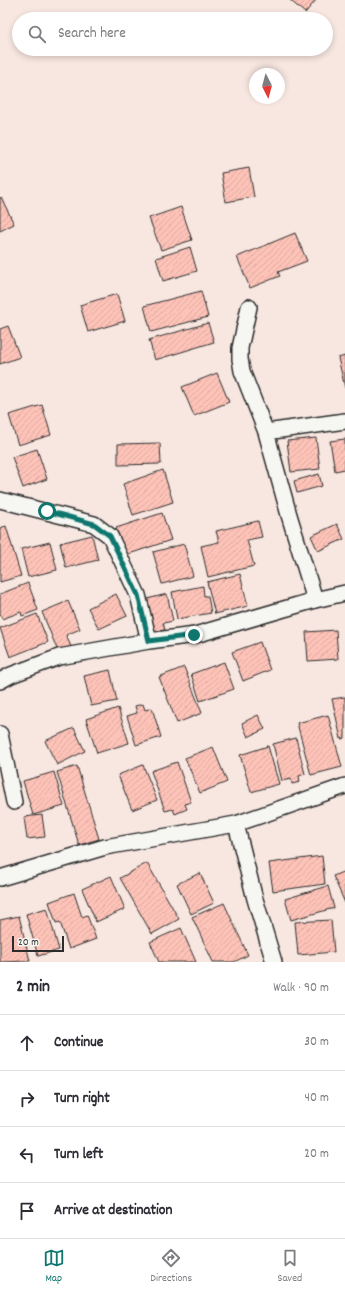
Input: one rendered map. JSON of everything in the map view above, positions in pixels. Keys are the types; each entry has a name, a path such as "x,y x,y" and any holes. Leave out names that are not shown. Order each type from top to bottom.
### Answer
{"street":[{"path":"249,307 240,348 242,370 266,432 315,600"},
{"path":"266,432 345,421"},
{"path":"0,500 94,524 110,536 138,595 149,641"},
{"path":"0,681 11,675 59,658 149,641 194,635 315,600 345,593"},
{"path":"0,734 14,802"},
{"path":"0,878 105,847 236,824 345,786"},
{"path":"236,824 255,899 274,962"}],"building":[{"path":"290,0 316,0 306,12 304,12"},
{"path":"249,168 254,197 226,202 221,173"},
{"path":"1,197 14,224 0,231 0,198"},
{"path":"181,207 192,240 161,250 149,218"},
{"path":"295,233 307,261 278,272 280,276 250,288 237,257"},
{"path":"190,247 197,271 163,281 156,258"},
{"path":"201,291 208,317 151,332 144,306"},
{"path":"117,294 125,321 88,332 80,305"},
{"path":"208,323 214,342 155,360 149,340"},
{"path":"8,326 20,357 0,364 0,329"},
{"path":"345,356 345,388 338,358"},
{"path":"217,373 229,402 194,416 182,387"},
{"path":"42,405 51,435 18,445 9,415"},
{"path":"316,438 320,469 291,472 287,441"},
{"path":"345,439 345,469 335,471 330,441"},
{"path":"160,443 161,464 118,465 118,444"},
{"path":"37,449 47,479 23,488 12,457"},
{"path":"163,470 173,502 133,515 123,484"},
{"path":"319,474 322,486 297,493 294,481"},
{"path":"162,513 171,540 126,555 116,528"},
{"path":"258,521 262,537 247,540 254,566 208,577 201,546 219,542 216,531"},
{"path":"337,524 344,539 318,551 311,536"},
{"path":"6,526 21,576 0,582 0,528"},
{"path":"92,535 98,560 66,568 60,543"},
{"path":"50,542 57,570 28,577 21,549"},
{"path":"184,544 193,576 162,584 153,552"},
{"path":"240,574 248,606 215,614 207,582"},
{"path":"28,583 38,610 22,616 21,612 2,619 0,613 0,594"},
{"path":"203,586 204,596 208,596 211,613 177,619 172,592"},
{"path":"116,594 127,616 99,629 88,608"},
{"path":"167,594 173,621 163,623 165,630 153,632 147,599"},
{"path":"68,601 80,629 66,635 72,649 59,654 42,612"},
{"path":"37,614 48,642 10,657 0,628"},
{"path":"336,630 338,659 308,661 306,632"},
{"path":"260,642 270,670 243,681 232,652"},
{"path":"224,662 234,689 200,701 191,674"},
{"path":"184,667 202,713 177,723 159,677"},
{"path":"110,670 117,701 91,706 84,676"},
{"path":"345,697 345,738 341,739 332,699"},
{"path":"143,704 145,710 152,708 161,737 136,745 127,716 137,713 135,706"},
{"path":"118,708 129,743 97,753 86,719"},
{"path":"258,715 265,729 248,737 242,723"},
{"path":"328,715 342,767 311,775 297,723"},
{"path":"74,728 85,751 57,765 45,741"},
{"path":"296,738 305,774 299,776 300,782 292,784 291,779 282,781 273,744"},
{"path":"268,746 279,784 251,792 240,755"},
{"path":"213,747 227,782 200,793 185,758"},
{"path":"177,762 191,802 185,804 187,809 175,814 173,809 165,811 151,771"},
{"path":"143,765 157,800 132,810 118,775"},
{"path":"77,766 99,839 79,845 57,772"},
{"path":"54,772 64,806 33,815 23,781"},
{"path":"42,815 45,837 27,839 24,817"},
{"path":"322,856 325,884 273,891 269,863"},
{"path":"147,863 179,919 152,934 120,878"},
{"path":"345,871 345,903 333,876"},
{"path":"200,873 214,903 191,914 177,884"},
{"path":"111,876 125,909 96,922 82,889"},
{"path":"328,886 334,908 291,920 285,899"},
{"path":"74,893 82,917 87,915 96,939 69,949 60,922 56,923 49,902"},
{"path":"224,903 248,955 234,962 213,962 192,917"},
{"path":"47,908 59,950 38,956 26,914"},
{"path":"19,916 30,961 0,962 0,920"},
{"path":"331,920 334,952 298,955 295,922"},
{"path":"181,928 196,962 159,962 150,942"}],"route":[{"path":"47,511 94,524 110,536 138,595 149,641 194,635"}]}
